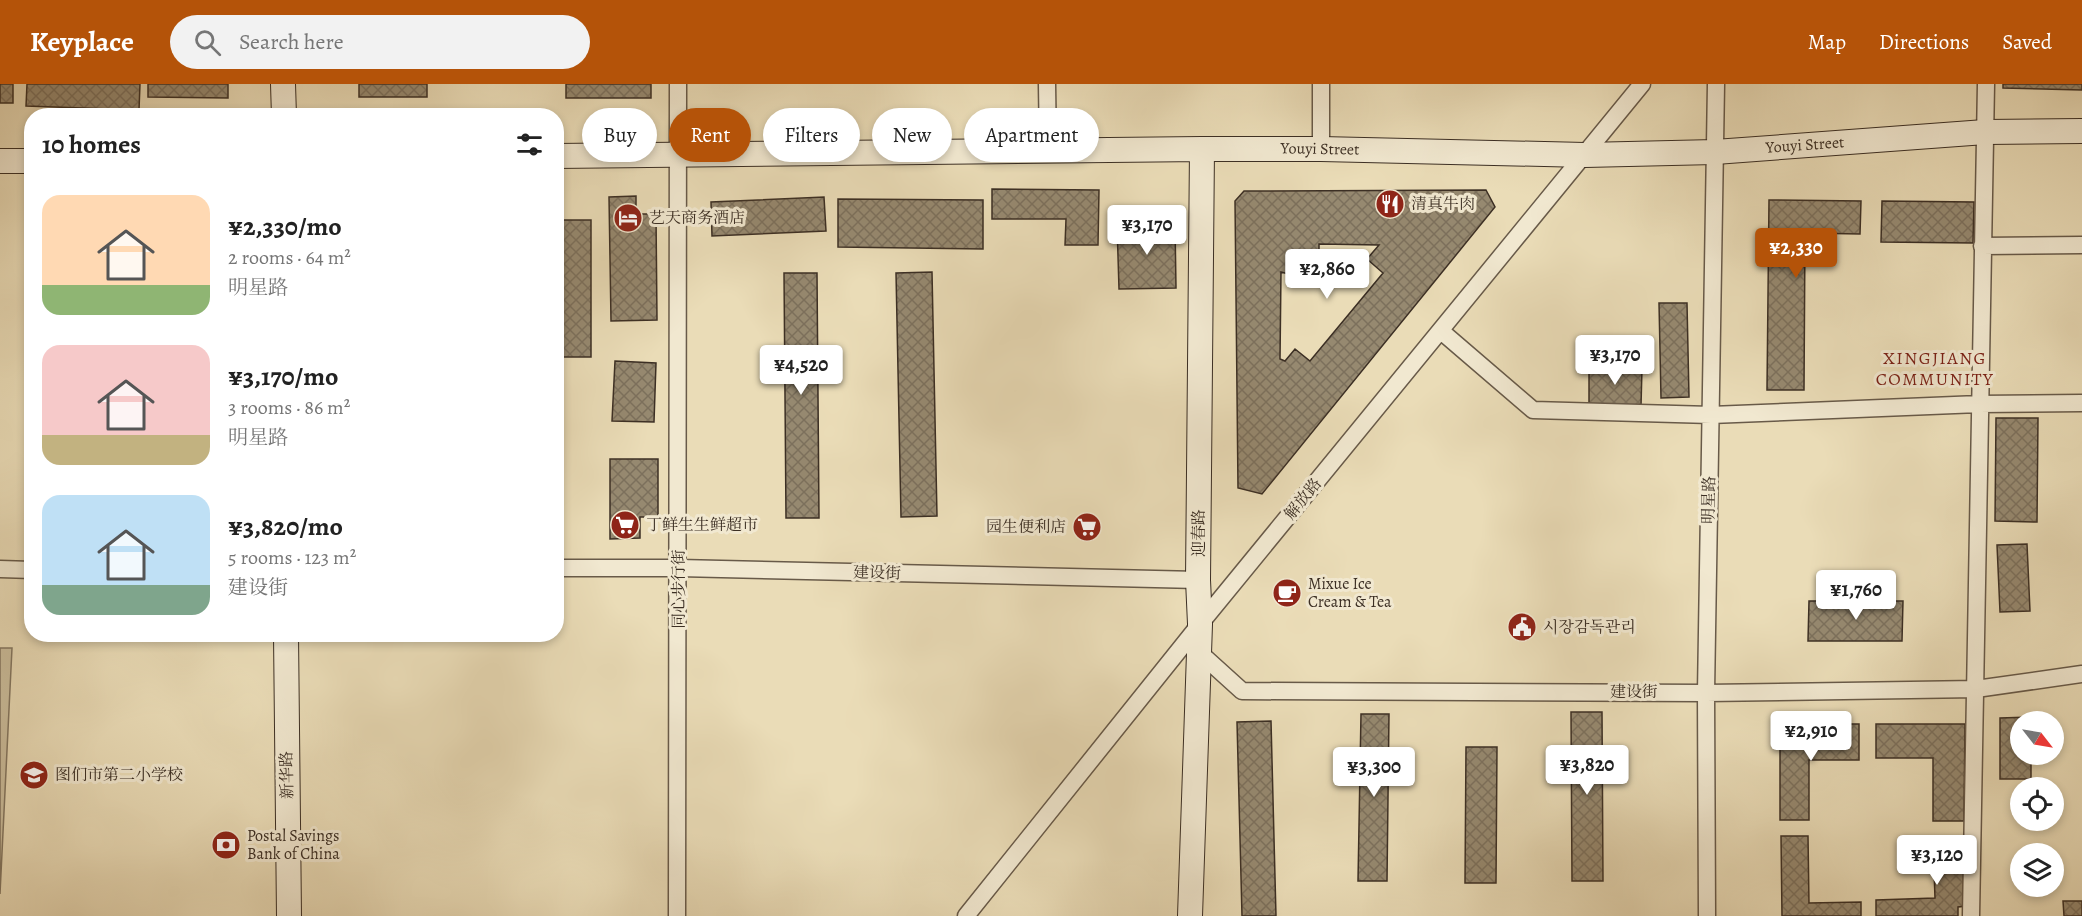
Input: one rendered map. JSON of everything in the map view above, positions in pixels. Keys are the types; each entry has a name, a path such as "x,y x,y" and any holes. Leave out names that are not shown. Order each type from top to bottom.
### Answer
{"street":[{"path":"283,84 284,108"},
{"name":"同心步行街","path":"677,108 678,84"},
{"path":"1047,84 1047,108"},
{"path":"1321,84 1321,149"},
{"name":"解放路","path":"966,916 1200,624 1642,84"},
{"name":"明星路","path":"1707,916 1706,693 1716,84"},
{"path":"1971,916 1986,84"},
{"name":"Youyi Street","path":"1099,150 1321,149 1585,154 1715,152 1984,132 2082,131"},
{"name":"迎春路","path":"1190,916 1200,653 1198,580 1202,149"},
{"name":"Youyi Street","path":"751,153 964,151"},
{"name":"Youyi Street","path":"564,156 669,154"},
{"path":"0,161 24,161"},
{"name":"同心步行街","path":"676,162 679,568 678,916"},
{"path":"1982,246 2082,245"},
{"path":"1441,331 1533,410 1711,415 1980,404 2082,403"},
{"name":"建设街","path":"564,568 679,568 1198,580"},
{"path":"0,569 24,570"},
{"name":"新华路","path":"286,642 289,916"},
{"name":"建设街","path":"1200,653 1242,691 1706,693 1976,689 2082,674"}],"shaded area":[{"path":"0,648 12,648 0,894"}],"building":[{"path":"0,84 13,84 13,103 0,103"},
{"path":"27,84 140,84 139,108 26,106"},
{"path":"148,84 228,84 228,98 148,97"},
{"path":"359,84 427,84 427,97 359,97"},
{"path":"566,84 651,84 651,98 566,98"},
{"path":"2003,84 2082,84 2082,90 2003,88"},
{"path":"992,189 1099,190 1098,245 1065,245 1066,219 992,219"},
{"path":"1486,190 1495,207 1262,494 1238,488 1235,201 1244,191","holes":["1319,244 1379,245 1367,259 1383,273 1310,361 1295,349 1285,361 1280,359 1281,272 1292,275 1303,272 1311,262 1319,259"]},
{"path":"636,196 636,214 656,214 657,320 611,321 609,197"},
{"path":"824,197 826,231 712,236 711,202"},
{"path":"838,199 983,200 983,249 838,247"},
{"path":"1769,200 1861,201 1860,234 1805,233 1804,390 1767,390"},
{"path":"1882,201 1974,202 1973,243 1881,242"},
{"path":"564,220 591,220 591,357 564,357"},
{"path":"1175,223 1176,288 1119,289 1117,224"},
{"path":"932,272 937,516 901,517 896,273"},
{"path":"784,273 817,273 819,518 786,518"},
{"path":"1659,303 1687,303 1689,397 1661,398"},
{"path":"615,361 656,363 654,422 612,421"},
{"path":"1589,367 1642,368 1641,406 1589,405"},
{"path":"1996,418 2038,418 2037,522 1995,521"},
{"path":"610,459 658,459 658,517 640,517 640,538 610,539"},
{"path":"2027,544 2030,611 2000,612 1997,545"},
{"path":"1809,601 1903,601 1902,641 1808,641"},
{"path":"1571,712 1602,712 1603,881 1572,881"},
{"path":"1361,714 1389,714 1387,881 1358,881"},
{"path":"2000,718 2010,718 2010,765 2031,765 2031,777 2000,779"},
{"path":"1271,721 1276,916 1242,916 1237,722"},
{"path":"1808,724 1859,724 1859,760 1809,760 1809,820 1780,820 1780,733 1808,733"},
{"path":"1876,724 1965,724 1964,821 1933,821 1933,758 1876,758"},
{"path":"1466,747 1497,747 1496,883 1465,883"},
{"path":"1781,836 1808,836 1809,903 1861,902 1861,916 1782,916"},
{"path":"1965,839 1967,906 1958,907 1958,916 1876,916 1876,900 1935,898 1933,841"},
{"path":"2063,901 2082,901 2082,916 2064,916"}],"place":[{"name":"清真牛肉","path":"1390,204"},
{"name":"艺天商务酒店","path":"628,218"},
{"name":"丁鲜生生鲜超市","path":"625,525"},
{"name":"园生便利店","path":"1087,527"},
{"name":"Mixue Ice Cream & Tea","path":"1287,593"},
{"name":"시장감독관리","path":"1522,627"},
{"name":"图们市第二小学校","path":"34,775"},
{"name":"Postal Savings Bank of China","path":"226,845"}],"district":[{"name":"XINGJIANG COMMUNITY","path":"1935,368"}]}
